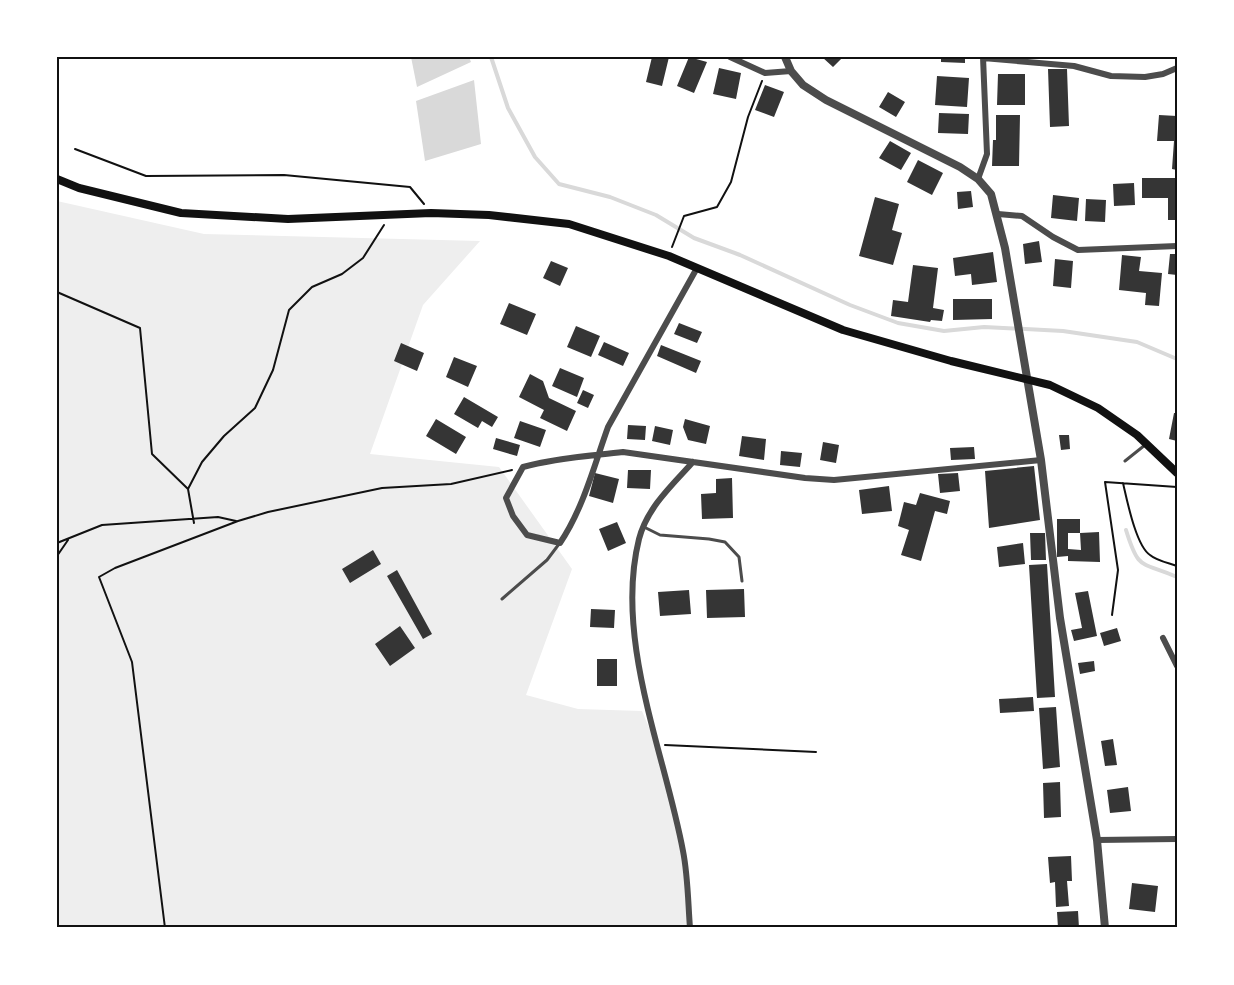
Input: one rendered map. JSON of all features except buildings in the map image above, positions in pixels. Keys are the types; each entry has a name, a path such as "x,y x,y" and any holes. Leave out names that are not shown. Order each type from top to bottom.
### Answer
{"main road":[{"path":"57,179 79,188 181,213 288,219 431,213 489,215 569,224 669,256 843,330 951,361 1050,385 1098,408 1137,435 1177,473"}],"street":[{"path":"730,57 765,73 791,71"},
{"path":"785,57 791,71 804,85 826,100 960,167 978,179 991,194 998,214 1029,380 1060,618 1097,840 1105,928"},
{"path":"978,179 987,154 983,57 1074,66 1112,76 1145,77 1163,74 1177,68"},
{"path":"998,214 1022,216 1053,237 1078,250 1177,246"},
{"path":"697,268 608,427 597,455 571,528 560,543 527,536 513,516 506,498 523,467 544,461 597,455 623,452 834,480 1041,460"},
{"path":"690,928 683,852 656,744 632,620 633,580 639,539 658,500 693,462"},
{"path":"1163,638 1177,666"},
{"path":"1097,840 1177,839"}],"lane":[{"path":"1125,461 1147,444"},
{"path":"644,527 660,535 709,538 725,542 739,557 742,581"},
{"path":"502,599 547,560 560,543"}],"path":[{"path":"676,237 684,216 717,207 731,182 748,117 765,73"},
{"path":"75,149 146,176 284,175 410,187 431,213"},
{"path":"193,521 188,489 202,462 224,436 255,408 273,370 289,310 312,287 342,274 363,258 392,213"},
{"path":"57,292 140,328 152,454 188,489"},
{"path":"165,928 132,662 99,577 115,568 238,521 268,512 382,488 451,484 523,467"},
{"path":"1112,615 1118,570 1105,482 1177,487"},
{"path":"1123,483 1129,513 1144,549 1149,555 1177,566"},
{"path":"57,543 102,525 193,521 218,517 238,521"},
{"path":"57,556 70,537"},
{"path":"656,744 816,752"}],"shaded area":[{"path":"411,57 469,57 471,62 417,87"},
{"path":"474,80 481,144 425,161 416,101"},
{"path":"57,201 204,234 480,241 423,305 370,454 499,467 572,569 526,695 578,709 642,711 656,744 683,852 690,928 57,928"}],"waterway":[{"path":"491,57 508,108 535,157 559,184 610,197 656,215 694,238 740,255 850,305 898,323 944,331 984,327 1063,331 1137,342 1177,359"},
{"path":"1126,530 1138,559 1148,566 1177,577"}]}
